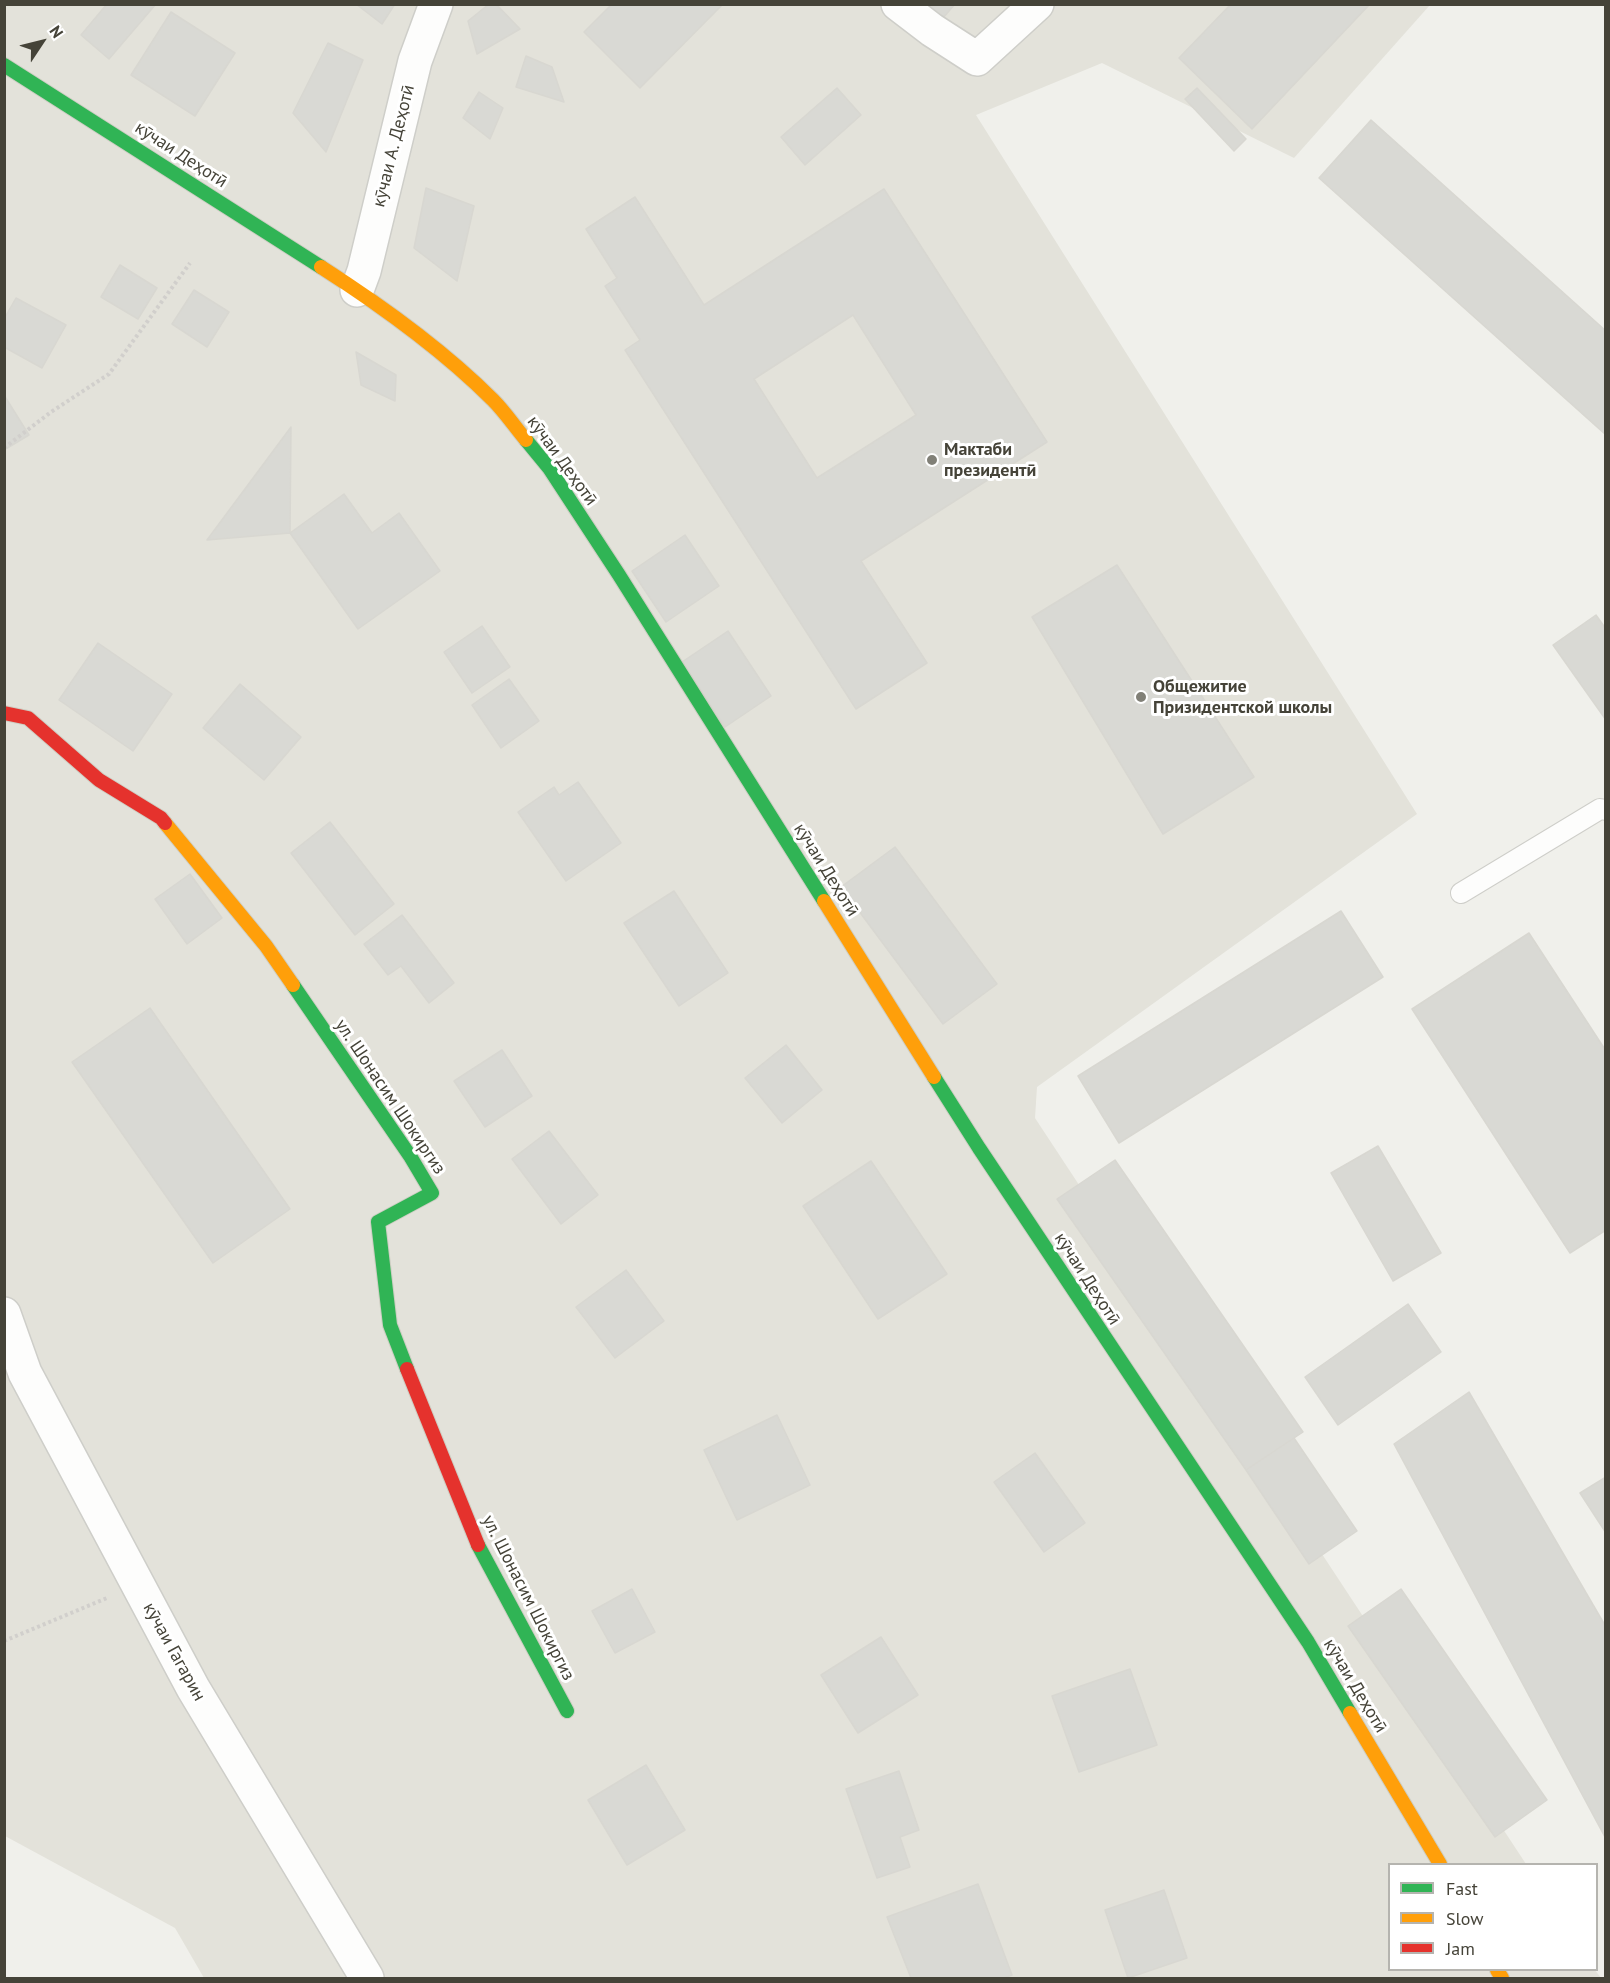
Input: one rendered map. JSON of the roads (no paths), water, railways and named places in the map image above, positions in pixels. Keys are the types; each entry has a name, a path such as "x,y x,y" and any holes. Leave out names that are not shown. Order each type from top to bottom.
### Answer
{"main road":[{"name":"кӯчаи Деҳотӣ","path":"4,65 357,290 450,360 495,402 549,468 979,1148 1308,1642 1439,1863"},
{"name":"ул. Шонасим Шокиргиз","path":"4,713 28,718 99,780 161,818 266,946 410,1156 432,1193 378,1222 390,1325 477,1544 567,1711"}],"street":[{"name":"кӯчаи А. Деҳотӣ","path":"357,290 364,270 415,61 436,4"},
{"path":"898,4 932,30 977,59 1037,4"},
{"name":"кӯчаи Гагарин","path":"4,1314 25,1373 193,1688 367,1978"}],"lane":[{"path":"1461,893 1600,809 1605,810"}],"place":[{"name":"Мактаби президентӣ","path":"932,460"},
{"name":"Общежитие Призидентской школы","path":"1141,697"}]}
